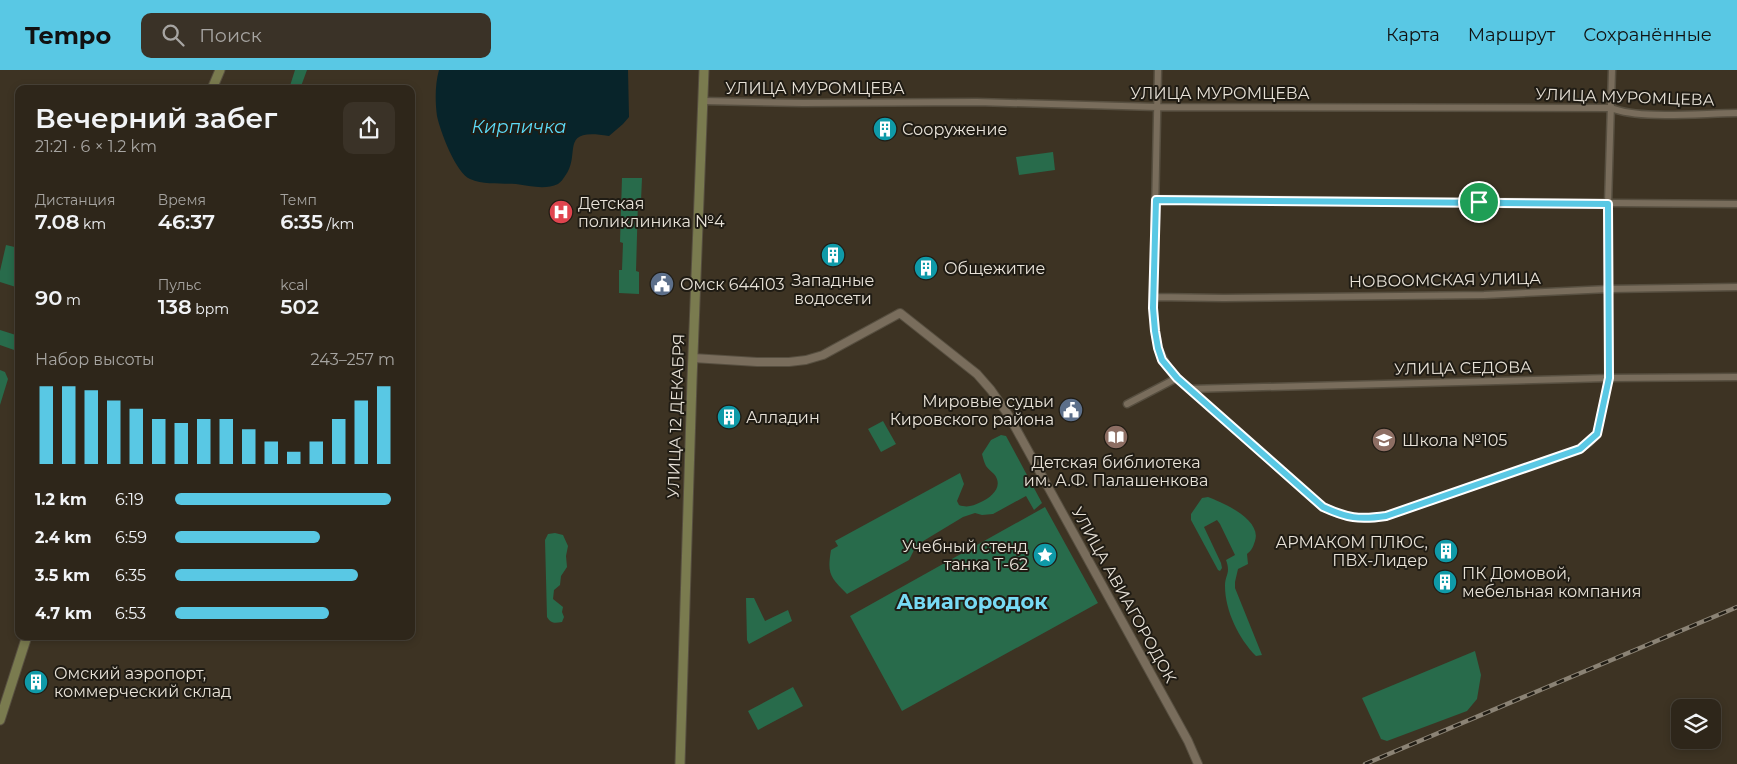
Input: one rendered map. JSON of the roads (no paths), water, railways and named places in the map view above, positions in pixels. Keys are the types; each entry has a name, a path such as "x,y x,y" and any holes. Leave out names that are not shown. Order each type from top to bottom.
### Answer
{"main road":[{"name":"УЛИЦА 12 ДЕКАБРЯ","path":"680,764 704,70"},
{"path":"213,85 218,72"},
{"path":"0,720 26,640"}],"street":[{"path":"1158,70 1154,297 1155,331 1158,348 1168,369 1177,378 1323,507 1342,516 1356,519 1386,516 1580,449 1597,434 1609,378 1608,204 1612,70"},
{"name":"УЛИЦА МУРОМЦЕВА","path":"703,101 803,103 977,102 1157,108 1611,108 1624,112 1652,114 1737,113"},
{"path":"1156,200 1737,204"},
{"name":"НОВООМСКАЯ УЛИЦА","path":"1154,297 1484,295 1609,289 1737,288"},
{"name":"УЛИЦА АВИАГОРОДОК","path":"693,358 757,362 806,360 823,355 900,313 977,374 1009,416 1188,742 1198,764"},
{"name":"УЛИЦА СЕДОВА","path":"1189,389 1609,378 1737,377"},
{"path":"1127,404 1177,378"}],"water":[{"name":"Кирпичка","path":"439,70 628,70 629,117 609,136 593,134 583,135 577,139 574,144 570,168 558,184 548,187 537,187 475,181 459,169 441,131 436,104"}],"railway":[{"path":"1365,764 1737,607"}],"place":[{"name":"Сооружение","path":"885,129"},
{"name":"Детская поликлиника №4","path":"561,212"},
{"name":"Западные водосети","path":"833,255"},
{"name":"Общежитие","path":"926,268"},
{"name":"Омск 644103","path":"662,284"},
{"name":"Мировые судьи Кировского района","path":"1071,410"},
{"name":"Алладин","path":"729,417"},
{"name":"Детская библиотека им. А.Ф. Палашенкова","path":"1116,437"},
{"name":"Школа №105","path":"1384,440"},
{"name":"АРМАКОМ ПЛЮС, ПВХ-Лидер","path":"1446,551"},
{"name":"Учебный стенд танка Т-62","path":"1045,555"},
{"name":"ПК Домовой, мебельная компания","path":"1445,582"},
{"name":"Омский аэропорт, коммерческий склад","path":"36,682"}],"district":[{"name":"Авиагородок","path":"972,601"}]}
